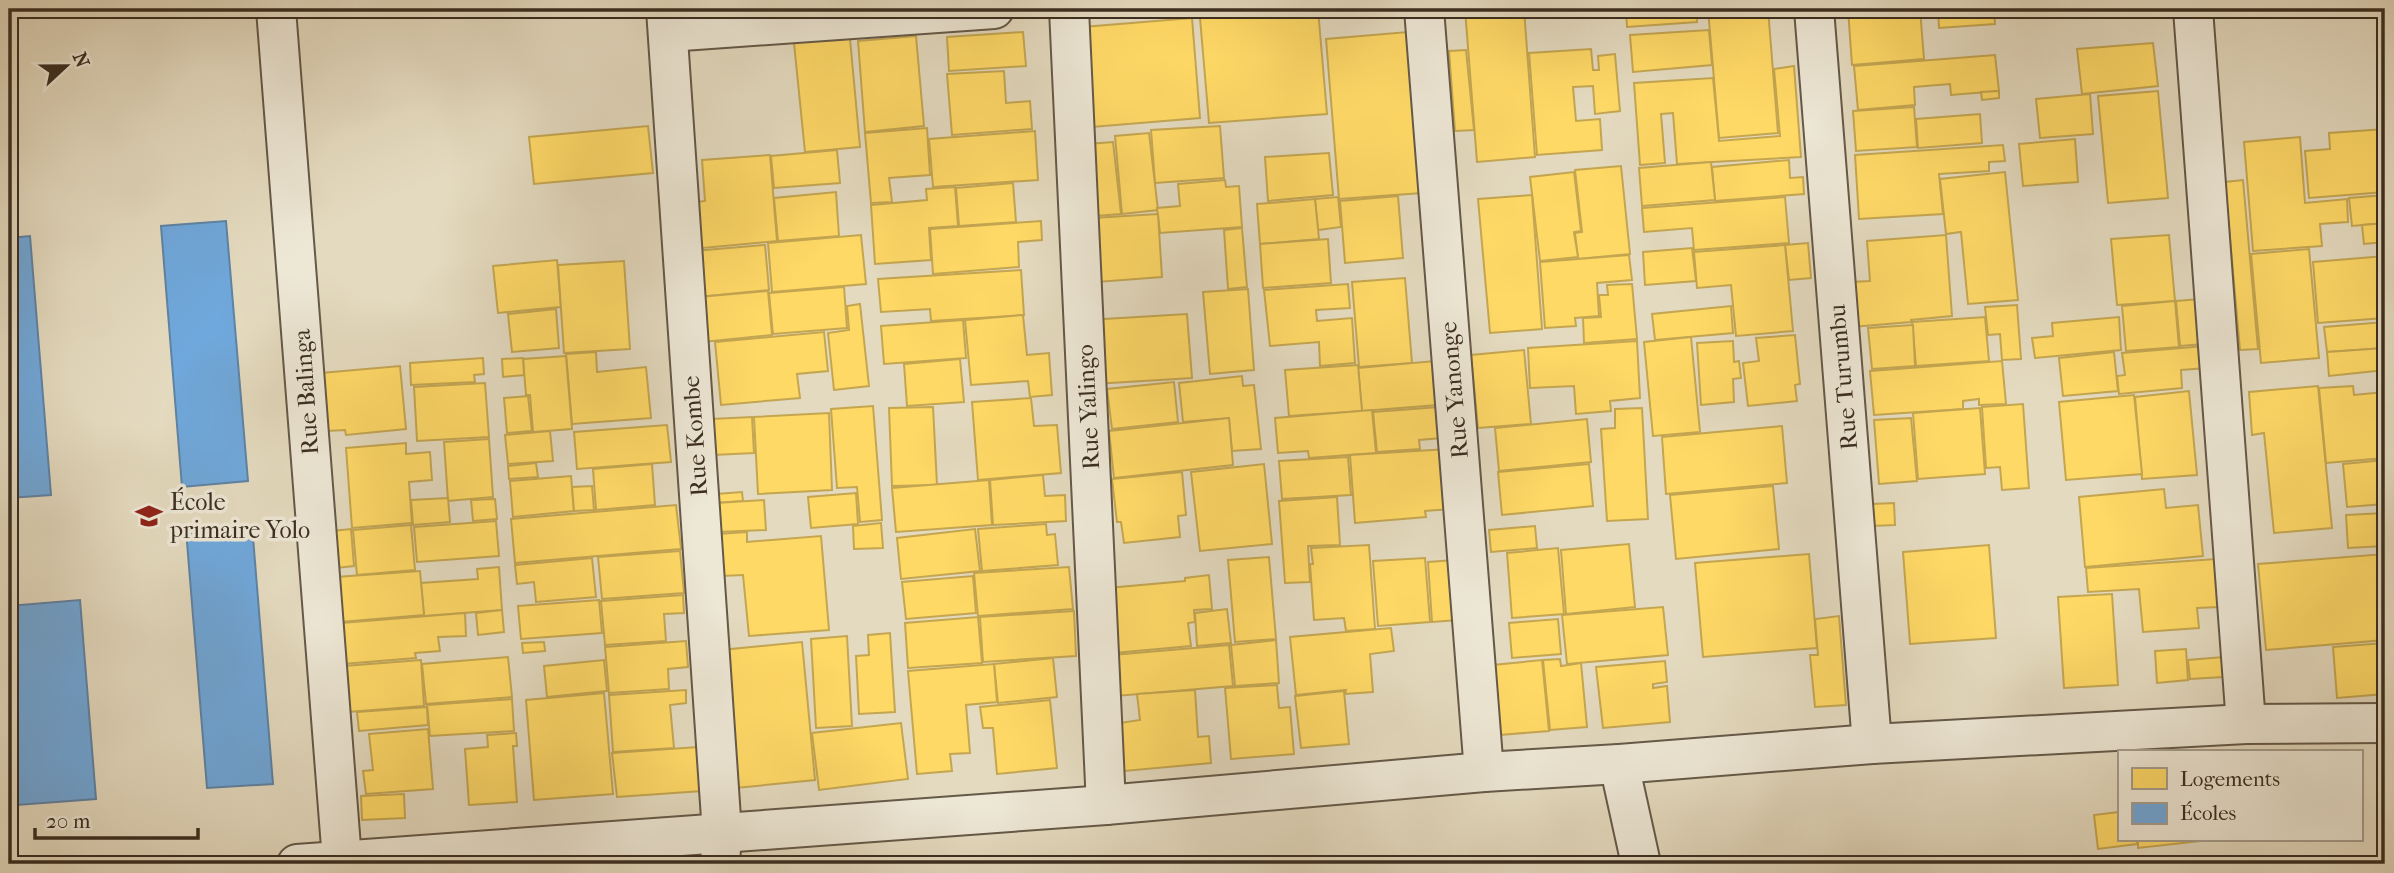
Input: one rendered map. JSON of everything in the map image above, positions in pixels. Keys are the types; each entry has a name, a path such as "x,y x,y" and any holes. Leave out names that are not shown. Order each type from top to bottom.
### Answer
{"street":[{"name":"Rue Balinga","path":"276,9 342,860"},
{"path":"667,20 994,9"},
{"name":"Rue Yalingo","path":"1069,9 1107,805"},
{"name":"Rue Yanonge","path":"1424,9 1484,772"},
{"name":"Rue Turumbu","path":"1814,9 1872,744"},
{"path":"2193,9 2246,724"},
{"name":"Rue Kombe","path":"667,20 721,849"},
{"path":"297,864 342,860 721,849 1107,805 1484,772 1872,744 2246,724 2385,723"},
{"path":"1619,764 1641,864"}],"building: Logements":[{"path":"1318,9 1327,114 1209,123 1200,18"},
{"path":"1465,9 1524,9 1535,157 1477,162"},
{"path":"1626,9 1696,9 1697,22 1627,27"},
{"path":"1708,9 1768,9 1778,133 1719,138"},
{"path":"1848,9 1920,9 1924,59 1852,65"},
{"path":"1938,9 1994,9 1995,24 1939,28"},
{"path":"1192,18 1200,118 1092,127 1083,27"},
{"path":"849,28 860,147 805,152 793,33"},
{"path":"1709,30 1712,65 1633,72 1630,35"},
{"path":"1023,32 1026,66 949,71 947,37"},
{"path":"1408,32 1422,193 1339,199 1326,39"},
{"path":"916,36 924,126 865,132 858,41"},
{"path":"2153,43 2158,86 2082,94 2077,49"},
{"path":"1591,49 1593,70 1599,70 1598,56 1615,54 1620,111 1595,114 1593,86 1573,87 1576,121 1600,119 1602,150 1537,155 1529,53"},
{"path":"1466,50 1474,130 1455,131 1449,51"},
{"path":"1995,55 1999,91 1951,95 1950,84 1914,87 1915,105 1858,110 1854,66"},
{"path":"1794,66 1801,157 1677,164 1673,113 1661,114 1665,163 1640,165 1634,83 1713,78 1719,141 1780,136 1774,69"},
{"path":"1004,71 1006,103 1030,101 1032,129 952,135 947,74"},
{"path":"1999,91 1999,98 1982,100 1981,92"},
{"path":"2158,91 2168,198 2108,203 2098,96"},
{"path":"2090,94 2093,134 2040,138 2036,99"},
{"path":"1914,107 1917,147 1856,151 1853,111"},
{"path":"1980,114 1982,143 1918,148 1916,119"},
{"path":"648,126 653,173 534,184 529,137"},
{"path":"1220,126 1224,178 1155,183 1151,130"},
{"path":"927,128 930,175 889,178 892,202 871,203 865,133"},
{"path":"2385,129 2385,192 2309,198 2305,151 2330,149 2329,133"},
{"path":"1035,131 1038,180 933,187 929,139"},
{"path":"1149,133 1158,210 1122,214 1115,136"},
{"path":"2300,137 2305,203 2347,199 2348,222 2320,224 2322,246 2253,251 2244,142"},
{"path":"2075,139 2078,182 2023,186 2019,144"},
{"path":"1113,142 1121,214 1095,216 1087,144"},
{"path":"2003,145 2005,161 1989,162 1989,171 1939,174 1943,214 1859,219 1855,155"},
{"path":"837,150 840,183 774,188 771,156"},
{"path":"1329,153 1333,195 1268,201 1265,157"},
{"path":"770,155 777,241 692,249 689,203 705,201 702,160"},
{"path":"1789,160 1790,178 1803,177 1804,194 1715,201 1712,167"},
{"path":"1711,162 1715,200 1642,206 1639,168"},
{"path":"1621,166 1630,254 1578,259 1575,233 1582,232 1575,170"},
{"path":"1574,172 1581,231 1574,232 1578,257 1540,261 1530,177"},
{"path":"2005,172 2018,300 1968,304 1961,232 1946,234 1940,179"},
{"path":"1225,180 1226,187 1239,186 1242,227 1160,233 1157,208 1180,206 1178,184"},
{"path":"2243,180 2258,349 2240,350 2225,182"},
{"path":"1013,183 1016,222 959,226 956,188"},
{"path":"955,187 958,226 929,228 931,260 875,264 871,205 927,200 926,189"},
{"path":"836,192 839,236 778,241 774,198"},
{"path":"1532,195 1542,329 1490,333 1478,199"},
{"path":"2385,195 2385,223 2352,226 2349,198"},
{"path":"1398,196 1403,258 1345,263 1340,201"},
{"path":"1338,197 1341,227 1318,230 1315,199"},
{"path":"1785,197 1789,243 1694,250 1692,228 1644,232 1642,208"},
{"path":"1315,199 1319,239 1260,244 1257,204"},
{"path":"1158,214 1162,277 1097,282 1093,218"},
{"path":"1041,221 1042,240 1018,242 1019,267 933,274 930,229"},
{"path":"2385,223 2385,242 2364,244 2362,225"},
{"path":"1242,228 1247,287 1228,289 1224,230"},
{"path":"861,235 866,284 772,292 768,243"},
{"path":"1946,235 1952,316 1852,327 1850,282 1870,281 1867,241"},
{"path":"2169,235 2175,301 2117,305 2111,239"},
{"path":"1328,239 1331,283 1263,288 1260,244"},
{"path":"1808,243 1811,278 1789,280 1785,245"},
{"path":"765,245 769,290 698,297 694,251"},
{"path":"1785,245 1793,331 1736,336 1731,285 1697,288 1694,252"},
{"path":"1692,248 1696,281 1645,285 1643,252"},
{"path":"2309,249 2319,358 2261,363 2251,254"},
{"path":"1629,255 1632,280 1597,283 1599,316 1575,318 1576,326 1545,328 1540,262"},
{"path":"2385,256 2385,318 2318,323 2313,262"},
{"path":"557,260 561,307 498,313 493,266"},
{"path":"624,261 630,349 564,353 558,265"},
{"path":"1021,270 1024,315 931,321 930,309 881,312 878,279"},
{"path":"1405,278 1412,363 1359,367 1352,282"},
{"path":"1348,284 1350,308 1316,310 1317,321 1352,318 1355,363 1320,366 1319,342 1270,346 1264,290"},
{"path":"1632,284 1637,339 1584,343 1583,318 1601,317 1599,295 1608,295 1607,285"},
{"path":"844,287 847,328 773,334 769,293"},
{"path":"1248,289 1254,370 1210,374 1203,292"},
{"path":"768,291 772,335 703,342 698,297"},
{"path":"2200,299 2204,344 2180,346 2176,301"},
{"path":"2175,301 2179,347 2126,351 2122,306"},
{"path":"860,304 869,386 834,390 828,333 849,330 847,306"},
{"path":"2017,305 2021,359 2002,360 2000,334 1988,335 1985,307"},
{"path":"1731,306 1733,333 1655,340 1652,314"},
{"path":"556,309 559,348 512,352 508,314"},
{"path":"1187,314 1192,378 1094,384 1088,320"},
{"path":"1023,315 1027,355 1049,353 1052,395 1030,397 1028,381 971,385 965,320"},
{"path":"1985,317 1989,361 1916,366 1912,322"},
{"path":"2119,317 2121,350 2035,358 2032,338 2053,336 2052,323"},
{"path":"963,320 966,358 884,364 881,326"},
{"path":"2385,322 2385,348 2327,352 2324,327"},
{"path":"1913,325 1915,366 1872,369 1868,328"},
{"path":"824,332 828,371 797,374 800,398 721,405 715,342"},
{"path":"1795,335 1800,384 1795,385 1797,401 1748,406 1743,363 1759,361 1756,338"},
{"path":"1691,337 1700,432 1653,436 1644,342"},
{"path":"1637,341 1640,398 1610,401 1611,411 1576,414 1574,386 1530,388 1528,348"},
{"path":"1733,341 1734,362 1739,361 1741,378 1733,379 1734,402 1701,405 1697,343"},
{"path":"2205,346 2207,368 2181,370 2182,388 2119,394 2117,376 2125,375 2122,353"},
{"path":"2385,348 2385,370 2329,376 2327,352"},
{"path":"1524,350 1531,424 1478,428 1471,355"},
{"path":"596,352 597,372 646,367 651,418 572,424 566,354"},
{"path":"2114,352 2118,391 2063,396 2059,358"},
{"path":"566,356 572,429 533,432 523,359"},
{"path":"483,358 484,374 474,375 475,382 411,385 410,363"},
{"path":"523,358 524,375 503,377 502,359"},
{"path":"960,359 964,402 907,406 904,364"},
{"path":"1435,361 1438,405 1362,411 1358,368"},
{"path":"2002,361 2006,404 1979,405 1979,399 1963,401 1963,409 1874,415 1870,371"},
{"path":"1358,365 1362,411 1289,416 1285,370"},
{"path":"400,366 406,429 346,435 345,430 326,431 321,373"},
{"path":"1242,376 1243,386 1254,385 1261,449 1232,451 1229,418 1183,422 1179,383"},
{"path":"1174,382 1178,422 1112,429 1107,389"},
{"path":"485,383 489,437 417,441 414,387"},
{"path":"2318,386 2332,528 2274,533 2264,433 2252,435 2249,392"},
{"path":"2353,386 2354,395 2384,392 2385,458 2326,463 2319,388"},
{"path":"2189,391 2197,475 2142,479 2135,397"},
{"path":"2134,395 2142,474 2066,480 2059,402"},
{"path":"528,396 532,431 507,433 504,398"},
{"path":"1031,398 1034,426 1057,425 1061,473 978,480 972,402"},
{"path":"2023,404 2029,488 2002,490 2000,467 1986,468 1982,407"},
{"path":"873,406 882,520 860,522 857,487 837,488 831,409"},
{"path":"933,407 937,485 892,486 889,408"},
{"path":"1439,407 1442,438 1419,440 1420,449 1377,452 1373,412"},
{"path":"1642,408 1648,519 1607,521 1601,429 1615,428 1615,409"},
{"path":"1980,408 1985,474 1918,479 1913,413"},
{"path":"1372,410 1376,453 1309,458 1308,451 1278,453 1275,418"},
{"path":"829,413 832,490 758,494 754,417"},
{"path":"752,417 754,453 713,455 711,419"},
{"path":"1229,418 1233,465 1114,478 1109,431"},
{"path":"1911,418 1917,481 1879,484 1874,420"},
{"path":"1587,419 1591,462 1499,471 1495,428"},
{"path":"667,425 671,462 577,469 574,432"},
{"path":"1782,426 1787,483 1666,494 1662,437"},
{"path":"550,431 553,461 508,464 505,435"},
{"path":"489,439 493,497 448,501 444,442"},
{"path":"406,443 406,454 430,452 432,480 409,482 412,523 352,528 346,448"},
{"path":"1448,449 1450,509 1425,511 1426,517 1355,523 1350,455"},
{"path":"1348,457 1351,495 1282,499 1279,461"},
{"path":"2385,460 2385,504 2347,507 2343,464"},
{"path":"536,463 538,477 509,479 508,466"},
{"path":"652,464 655,505 596,510 593,469"},
{"path":"1264,464 1272,544 1200,551 1191,472"},
{"path":"1589,464 1593,506 1502,515 1498,472"},
{"path":"1182,472 1186,515 1178,516 1180,537 1124,543 1121,522 1117,522 1112,479"},
{"path":"1043,475 1045,496 1065,495 1066,521 993,525 990,480"},
{"path":"571,476 574,511 513,517 510,481"},
{"path":"989,480 992,525 896,532 892,488"},
{"path":"592,486 594,510 574,511 572,487"},
{"path":"1773,486 1779,549 1676,559 1670,495"},
{"path":"2164,489 2166,508 2198,505 2203,556 2085,567 2079,497"},
{"path":"742,492 743,501 716,503 716,494"},
{"path":"856,493 858,524 811,528 808,497"},
{"path":"1337,497 1340,545 1308,546 1310,582 1285,583 1279,501"},
{"path":"448,498 450,522 413,525 411,500"},
{"path":"495,499 497,519 473,521 471,500"},
{"path":"764,500 766,530 718,532 716,503"},
{"path":"1894,503 1895,525 1872,526 1871,504"},
{"path":"676,505 681,549 515,563 511,519"},
{"path":"2385,513 2385,546 2348,548 2346,515"},
{"path":"496,521 499,556 417,562 414,527"},
{"path":"881,523 883,548 854,549 853,526"},
{"path":"1046,524 1047,535 1055,534 1058,565 982,571 978,529"},
{"path":"411,525 415,570 357,575 353,530"},
{"path":"1535,526 1537,548 1491,552 1489,530"},
{"path":"351,529 354,566 336,568 332,531"},
{"path":"975,529 980,571 901,579 897,538"},
{"path":"747,532 747,542 821,536 829,630 749,636 743,575 721,576 718,534"},
{"path":"1629,544 1635,607 1566,614 1561,550"},
{"path":"1369,545 1375,629 1346,631 1344,618 1314,620 1311,548"},
{"path":"1989,545 1996,638 1910,644 1903,552"},
{"path":"1558,548 1564,614 1512,618 1507,553"},
{"path":"680,551 684,593 602,599 598,557"},
{"path":"1809,554 1817,648 1703,657 1695,563"},
{"path":"2385,554 2385,640 2266,650 2258,564"},
{"path":"1269,557 1276,639 1235,642 1228,560"},
{"path":"592,558 596,597 536,602 534,582 517,584 515,565"},
{"path":"1425,558 1430,622 1378,626 1373,561"},
{"path":"2216,559 2219,607 2197,608 2199,628 2143,632 2139,589 2088,592 2086,568"},
{"path":"1454,560 1458,620 1432,622 1428,562"},
{"path":"499,567 502,610 424,616 421,583 478,579 477,569"},
{"path":"1069,567 1073,609 978,616 974,573"},
{"path":"420,571 424,615 340,622 336,577"},
{"path":"1209,575 1212,609 1194,610 1195,622 1188,623 1191,646 1114,653 1108,588 1185,581 1185,578"},
{"path":"973,576 976,613 906,619 902,582"},
{"path":"2112,594 2118,685 2064,688 2058,597"},
{"path":"683,595 684,613 664,614 666,641 605,645 601,601"},
{"path":"599,600 602,633 521,639 518,606"},
{"path":"1663,607 1668,655 1567,664 1562,615"},
{"path":"1227,609 1231,643 1197,646 1195,613"},
{"path":"502,610 504,632 478,635 476,613"},
{"path":"1074,611 1076,656 983,662 980,617"},
{"path":"465,613 466,636 438,637 440,651 415,653 416,658 343,664 341,623"},
{"path":"1839,616 1846,705 1815,707 1810,655 1818,655 1815,619"},
{"path":"978,617 982,663 908,668 905,623"},
{"path":"1558,619 1561,654 1512,658 1509,623"},
{"path":"1391,628 1394,651 1370,654 1373,692 1345,694 1346,690 1296,695 1290,637"},
{"path":"890,633 895,712 859,714 856,656 869,655 868,635"},
{"path":"847,636 852,726 816,728 811,639"},
{"path":"1276,640 1279,683 1235,686 1231,645"},
{"path":"686,641 688,667 668,669 669,689 609,693 605,647"},
{"path":"544,642 545,651 523,653 522,643"},
{"path":"802,642 815,780 736,788 721,650"},
{"path":"2385,643 2385,694 2337,698 2333,647"},
{"path":"1229,645 1233,686 1116,696 1112,655"},
{"path":"2186,649 2188,680 2157,683 2155,651"},
{"path":"508,657 512,697 426,704 422,664"},
{"path":"2223,657 2224,677 2190,679 2188,660"},
{"path":"1053,658 1057,697 998,703 994,664"},
{"path":"1560,659 1561,666 1581,663 1587,727 1550,730 1543,660"},
{"path":"421,660 424,706 348,712 344,666"},
{"path":"604,660 607,691 547,697 544,666"},
{"path":"1542,660 1549,731 1500,735 1493,665"},
{"path":"1665,661 1667,682 1653,684 1653,688 1667,686 1670,722 1603,728 1596,667"},
{"path":"994,664 997,702 966,705 970,753 950,754 952,771 917,774 908,671"},
{"path":"1277,685 1279,708 1290,707 1294,754 1231,759 1225,688"},
{"path":"686,690 686,703 670,705 674,748 613,752 609,695"},
{"path":"1195,690 1198,737 1209,736 1211,763 1124,771 1120,723 1140,720 1137,694"},
{"path":"1344,691 1349,744 1301,748 1295,696"},
{"path":"604,693 613,794 534,800 526,700"},
{"path":"512,699 514,731 430,736 427,705"},
{"path":"1050,700 1057,768 997,774 993,728 983,728 980,707"},
{"path":"427,707 428,725 359,731 357,712"},
{"path":"901,723 908,779 819,790 812,733"},
{"path":"428,729 433,789 366,794 363,771 373,770 369,734"},
{"path":"516,733 517,746 513,746 517,802 469,805 465,749 488,747 487,735"},
{"path":"698,747 702,791 617,797 612,753"},
{"path":"404,794 405,818 362,820 361,796"},
{"path":"2118,812 2118,842 2137,844 2098,849 2094,815"},
{"path":"2138,842 2192,842 2138,848"}],"building: Écoles":[{"path":"226,221 248,481 182,487 161,226"},
{"path":"30,236 51,495 9,498 9,238"},
{"path":"252,525 273,784 207,788 186,530"},
{"path":"80,600 96,799 17,805 9,697 9,606"}],"place":[{"name":"École primaire Yolo","path":"149,516"}]}
